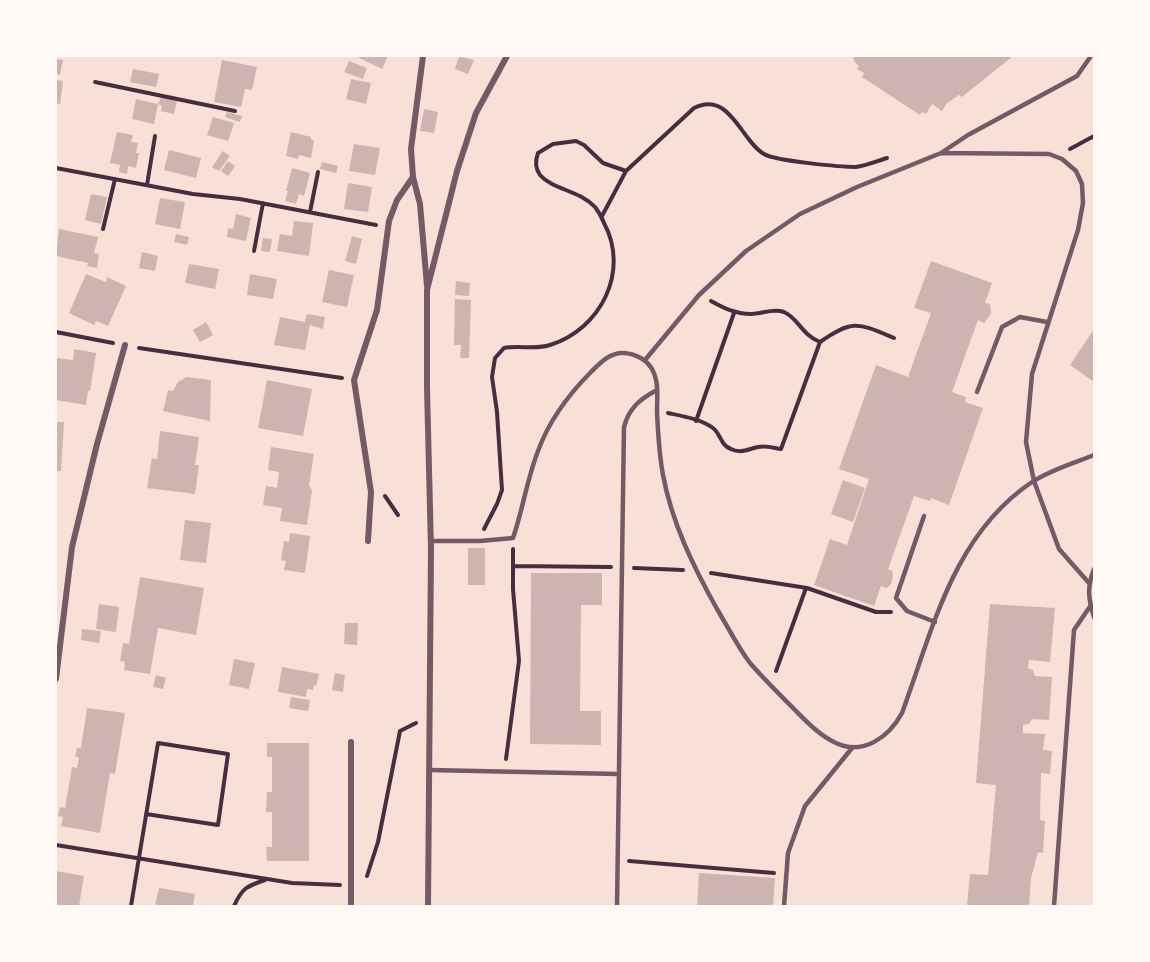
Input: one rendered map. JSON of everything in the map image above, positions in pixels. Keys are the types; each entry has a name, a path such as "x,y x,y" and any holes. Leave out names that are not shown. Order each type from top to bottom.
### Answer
{"street":[{"path":"423,56 411,149 412,177 420,204 427,290 431,541 428,906"},
{"path":"427,290 457,171 476,113 507,56"},
{"path":"368,541 371,492 354,380 377,310 389,227 398,200 412,177"},
{"path":"56,679 72,547 97,444 125,345"},
{"path":"351,742 351,906"}],"lane":[{"path":"645,360 699,295 746,251 800,214 857,187 941,153 968,135 1077,76 1091,56"},
{"path":"941,153 1049,154 1062,159 1076,171 1082,184 1083,204 1078,230 1032,374 1026,442 1034,481 1059,549 1089,583"},
{"path":"977,392 1002,327 1020,316 1047,322"},
{"path":"431,541 513,538 538,449 574,389 602,361 617,352 631,354 645,360 654,372 657,390 659,454 666,488 674,520 696,571 733,637 770,686 821,735 852,748 877,741 887,735 897,724 951,578 989,519 1007,500 1034,481 1095,454"},
{"path":"617,906 624,427 627,416 634,406 657,390"},
{"path":"924,516 896,598 907,611 935,622"},
{"path":"1095,569 1089,583 1090,605 1095,616"},
{"path":"1054,906 1074,630 1090,605"},
{"path":"784,906 788,853 805,806 852,748"},
{"path":"429,770 618,774"}],"path":[{"path":"95,82 235,111"},
{"path":"601,217 626,171 694,108 707,104 727,111 756,148 769,156 857,167 892,156"},
{"path":"147,185 155,136"},
{"path":"1056,157 1095,136"},
{"path":"480,541 502,490 498,424 492,377 495,358 504,348 548,346 573,334 601,307 612,279 615,253 610,234 597,209 574,192 546,181 538,173 535,164 538,153 553,144 576,141 584,145 603,163 626,171"},
{"path":"56,168 389,227"},
{"path":"309,212 318,172"},
{"path":"103,229 115,179"},
{"path":"254,251 263,203"},
{"path":"699,295 734,313 753,314 779,311 786,313 806,335 820,342"},
{"path":"696,421 734,313"},
{"path":"657,411 696,421 712,428 723,444 732,450 743,452 758,447 781,449 820,342 848,326 860,324 894,338"},
{"path":"56,332 125,345 354,380"},
{"path":"380,488 398,515"},
{"path":"505,772 519,661 513,538"},
{"path":"513,566 621,567 696,571 807,588 876,612 907,611"},
{"path":"770,686 807,588"},
{"path":"366,879 378,842 400,731 430,715"},
{"path":"132,906 146,814 158,743 228,754 218,825 146,814"},
{"path":"56,845 292,883 352,886"},
{"path":"617,860 786,874"},
{"path":"234,906 247,886 269,879"}],"building":[{"path":"357,56 388,56 382,69"},
{"path":"459,56 474,60 468,74 455,69"},
{"path":"853,56 1013,56 962,97 959,95 947,103 942,111 932,104 926,114 922,112 920,115 862,77 864,73 857,69 859,66"},
{"path":"56,59 63,60 60,75 56,74"},
{"path":"222,60 257,67 252,90 245,89 241,107 214,102"},
{"path":"349,61 367,68 363,79 344,72"},
{"path":"133,69 159,74 156,87 130,82"},
{"path":"351,79 371,83 366,104 346,99"},
{"path":"56,80 63,81 60,104 56,103"},
{"path":"161,97 177,101 174,114 161,111 162,106 158,104"},
{"path":"136,99 158,104 154,124 132,119"},
{"path":"424,109 438,112 434,133 420,131"},
{"path":"227,112 242,116 240,122 225,117"},
{"path":"213,117 234,123 228,141 207,135"},
{"path":"117,132 133,135 131,142 138,143 136,168 128,166 127,174 119,172 120,165 110,163"},
{"path":"291,132 311,137 311,140 314,140 311,158 299,155 298,159 286,156"},
{"path":"354,144 380,148 375,175 349,171"},
{"path":"169,150 201,158 196,178 164,170"},
{"path":"223,151 230,156 219,171 212,167"},
{"path":"228,161 235,166 228,176 221,171"},
{"path":"322,162 338,166 336,173 320,169"},
{"path":"292,168 310,173 304,196 299,194 296,204 285,201"},
{"path":"348,183 372,187 368,212 344,209"},
{"path":"91,194 107,197 101,224 85,220"},
{"path":"160,198 185,202 180,229 155,224"},
{"path":"236,214 251,218 246,241 227,237 228,228 233,229"},
{"path":"294,221 313,223 309,256 277,251 280,234 292,236"},
{"path":"59,229 98,237 94,253 99,254 97,268 87,266 88,263 56,256"},
{"path":"176,234 189,237 187,245 174,242"},
{"path":"352,236 362,239 356,264 345,261"},
{"path":"263,238 272,239 270,252 261,251"},
{"path":"142,252 158,256 155,271 139,268"},
{"path":"931,261 992,283 985,303 990,304 991,314 984,323 978,320 952,392 966,397 965,402 983,408 949,505 931,498 930,501 914,496 888,569 893,575 891,584 887,588 881,586 874,606 814,585 830,539 847,545 869,479 839,469 876,365 908,377 931,313 914,308"},
{"path":"189,264 219,269 215,289 185,283"},
{"path":"329,270 354,275 347,307 322,302"},
{"path":"86,274 106,282 107,277 126,286 108,326 96,321 94,325 69,313"},
{"path":"250,274 277,279 273,299 247,295"},
{"path":"456,281 470,283 469,296 455,295"},
{"path":"455,299 471,300 469,358 460,358 461,345 454,345"},
{"path":"307,314 325,317 323,329 310,325 305,350 274,345 280,317 305,322"},
{"path":"206,322 213,335 200,342 193,330"},
{"path":"1094,329 1094,382 1070,365"},
{"path":"74,349 96,353 86,405 56,400 56,358 73,360"},
{"path":"186,377 211,380 210,421 163,411 168,390 173,391 178,382"},
{"path":"267,380 312,389 303,436 258,428"},
{"path":"56,422 64,422 61,471 56,471"},
{"path":"160,431 199,437 195,465 199,465 195,494 147,488 152,458 157,459"},
{"path":"271,447 314,454 309,485 312,490 307,525 280,521 282,508 263,505 266,486 277,488 279,472 268,470"},
{"path":"843,480 865,488 853,522 831,514"},
{"path":"185,520 211,523 206,563 180,560"},
{"path":"290,533 310,536 305,573 284,570 286,561 281,560 284,541 289,542"},
{"path":"468,548 485,548 485,585 468,585"},
{"path":"531,573 602,573 602,605 581,605 580,711 601,711 601,745 530,744"},
{"path":"140,577 204,588 196,635 158,628 150,674 124,670 125,662 120,661 123,643 129,644"},
{"path":"99,604 119,607 116,632 96,629"},
{"path":"990,604 1055,608 1050,662 1029,660 1028,668 1033,670 1035,676 1052,677 1049,720 1032,719 1029,724 1023,725 1023,733 1045,734 1043,750 1052,751 1050,774 1041,773 1040,820 1045,821 1043,853 1038,852 1031,878 1029,906 967,906 970,874 988,875 996,785 976,783"},
{"path":"345,623 358,623 357,645 344,644"},
{"path":"82,629 101,631 99,643 81,640"},
{"path":"234,659 255,663 249,689 229,685"},
{"path":"282,667 319,674 316,686 314,685 313,690 307,689 306,697 278,692"},
{"path":"335,673 345,675 343,692 332,690"},
{"path":"156,675 166,678 163,689 153,687"},
{"path":"291,697 310,700 308,711 289,708"},
{"path":"87,708 125,713 115,774 110,773 100,833 61,826 63,817 58,816 60,807 65,808 72,767 77,768 79,757 75,757 77,748 81,748"},
{"path":"267,743 309,743 309,861 267,861 266,847 272,847 272,812 266,812 267,792 272,792 272,757 267,757"},
{"path":"56,871 84,876 79,906 56,906"},
{"path":"699,873 775,878 773,906 697,906"},
{"path":"159,888 195,894 193,906 155,906"}]}
